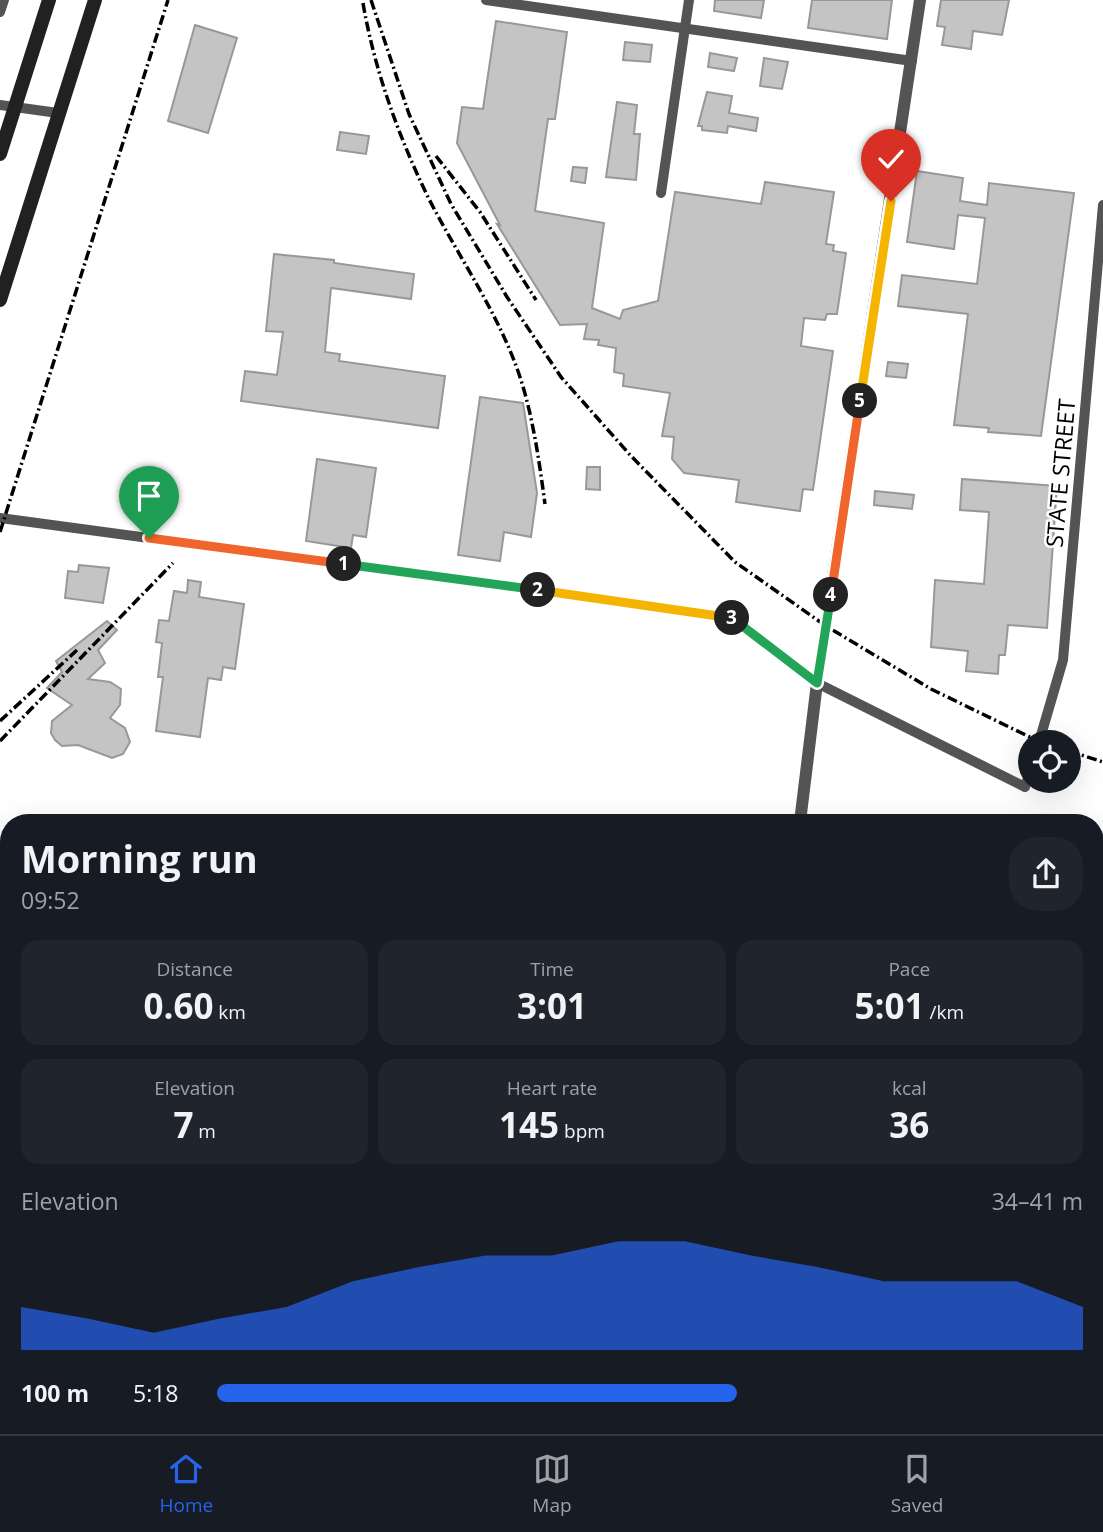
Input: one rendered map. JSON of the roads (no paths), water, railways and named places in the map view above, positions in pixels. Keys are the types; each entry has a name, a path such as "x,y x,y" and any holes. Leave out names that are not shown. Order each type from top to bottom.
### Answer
{"main road":[{"path":"0,154 7,106 49,0"},
{"path":"0,297 95,0"}],"street":[{"path":"0,12 4,0"},
{"path":"486,0 912,61"},
{"path":"661,193 689,0"},
{"path":"801,814 817,683 920,0"},
{"path":"7,106 58,113"},
{"name":"STATE STREET","path":"1043,730 1063,660 1103,205"},
{"path":"0,519 726,615 744,625 817,683 1018,784"}],"railway":[{"path":"0,532 168,0"},
{"path":"371,0 409,114 451,204 507,297 561,377 631,456 735,562 826,626 931,689 1018,731"},
{"path":"363,3 380,76 406,149 427,195 500,327 519,374 532,422 545,504"},
{"path":"436,156 480,212 536,300"},
{"path":"0,741 173,563"},
{"path":"0,721 77,650"},
{"path":"1081,755 1103,762"}]}
